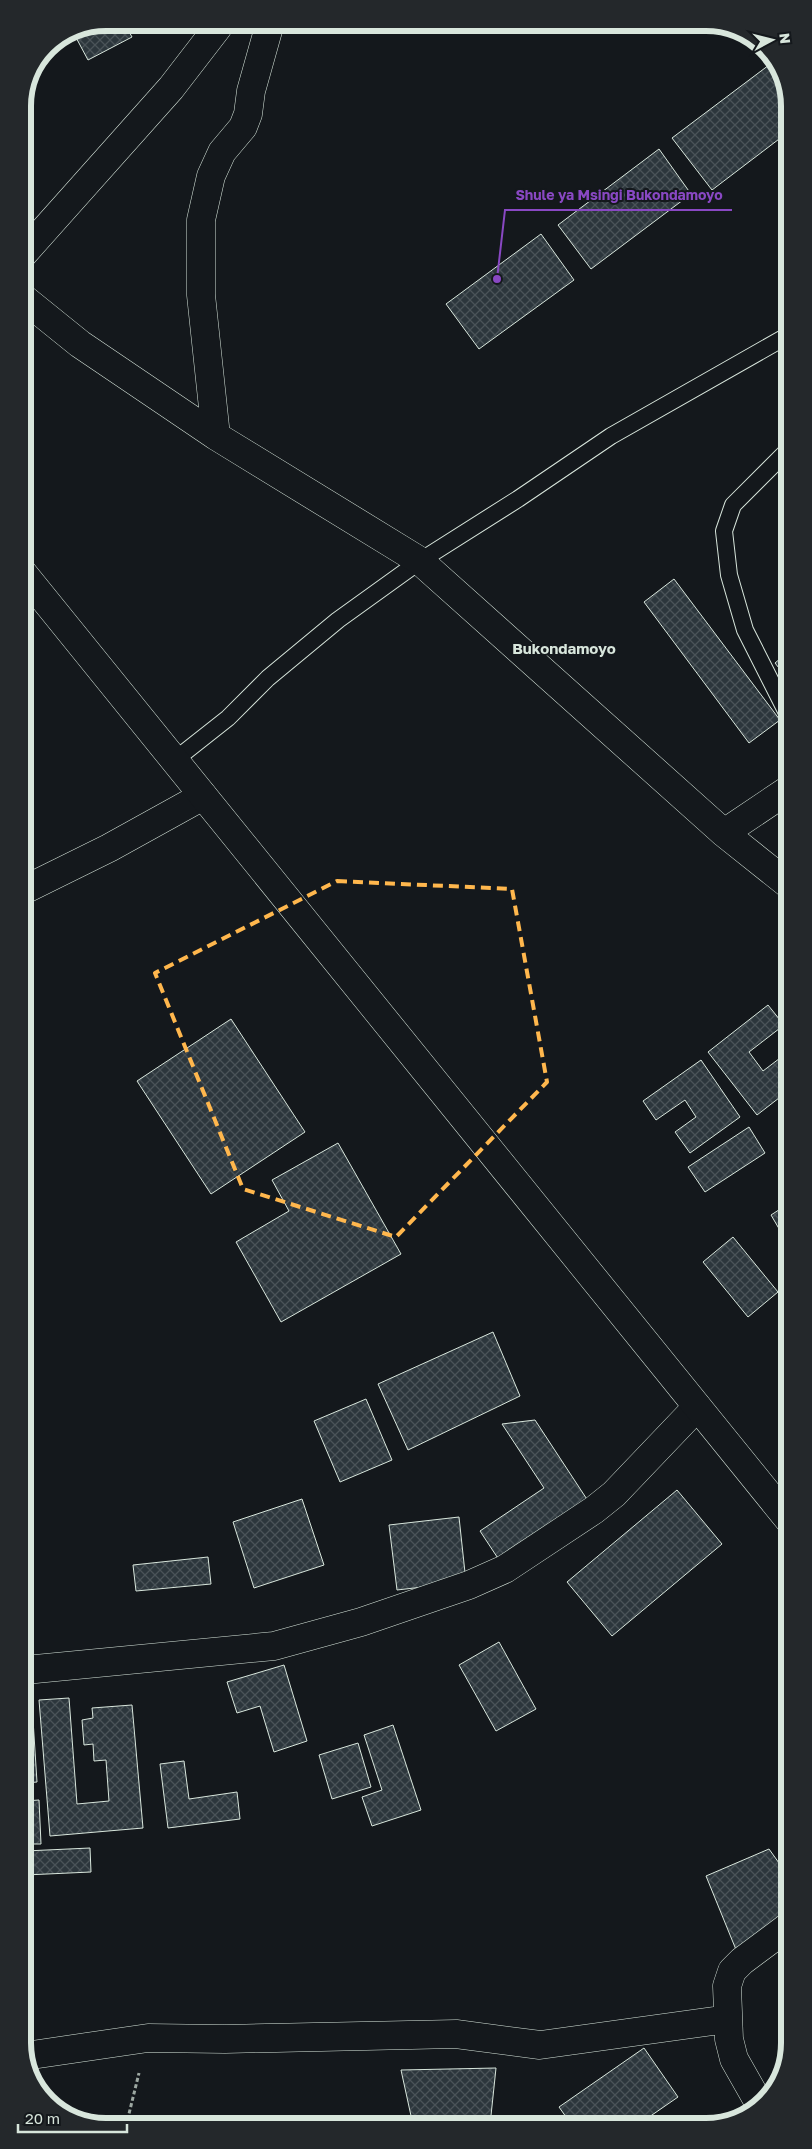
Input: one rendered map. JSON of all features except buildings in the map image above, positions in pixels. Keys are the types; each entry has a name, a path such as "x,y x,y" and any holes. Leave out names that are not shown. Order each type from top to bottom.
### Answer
{"street":[{"path":"31,245 171,88 215,31"},
{"path":"216,436 201,295 201,220 211,176 222,152 243,127 248,114 250,91 268,31"},
{"path":"31,304 80,344 216,436 420,561 724,833 781,878"},
{"path":"31,583 176,759 203,796 781,1510"},
{"path":"724,833 781,795"},
{"path":"31,886 108,848 203,796"},
{"path":"31,1669 274,1646 361,1622 469,1585 505,1569 608,1499 697,1407"},
{"path":"756,2098 734,2059 729,2039 727,1986 732,1971 742,1960 781,1932"},
{"path":"32,2055 148,2038 225,2039 456,2034 540,2045 728,2018"}],"lane":[{"path":"176,759 228,718 268,678 338,620 420,561 518,499 611,436 781,339"},
{"path":"781,457 733,505 724,531 728,575 745,630 781,701"}],"path":[{"path":"128,2118 148,2038"}],"highlighted area":[{"path":"337,881 512,889 547,1082 396,1237 243,1189 155,973"}],"place":[{"name":"Shule ya Msingi Bukondamoyo","path":"497,279"}],"district":[{"name":"Bukondamoyo","path":"564,649"}]}
